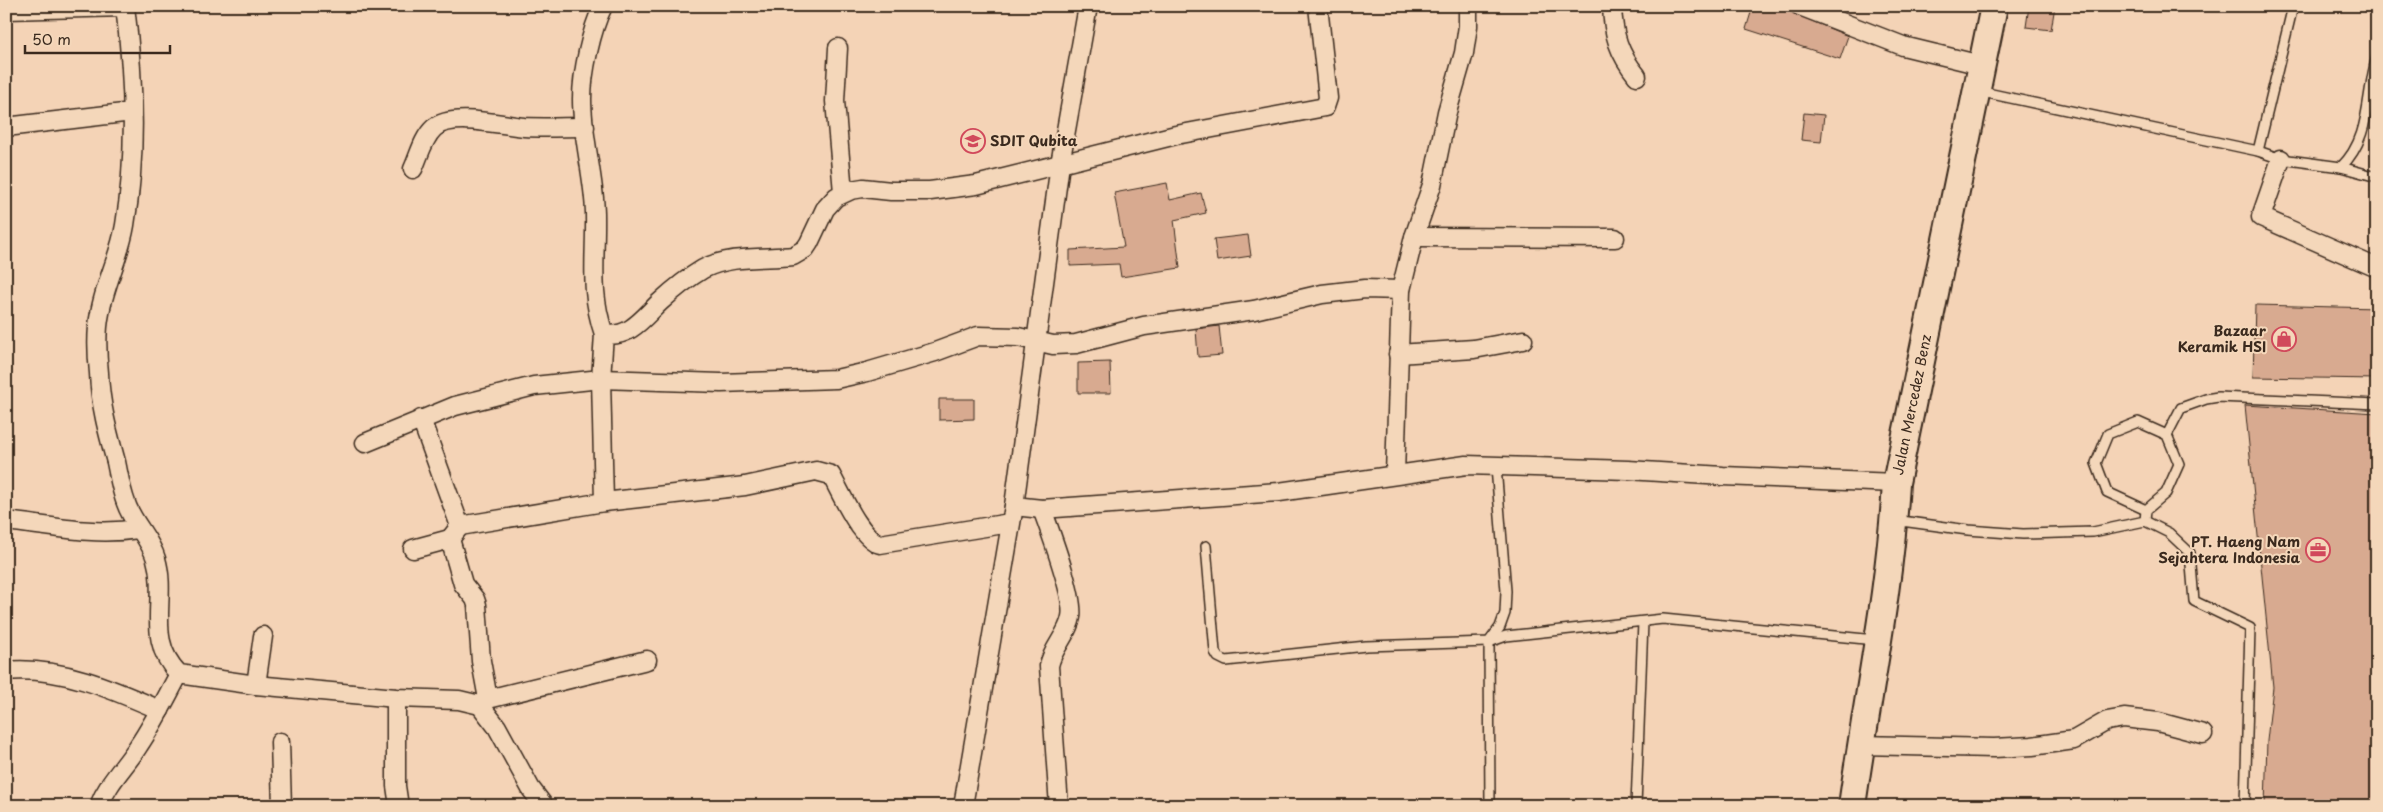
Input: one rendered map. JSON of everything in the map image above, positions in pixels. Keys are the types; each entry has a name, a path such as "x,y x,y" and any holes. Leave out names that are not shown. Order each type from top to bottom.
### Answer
{"main road":[{"name":"Jalan Mercedez Benz","path":"1852,806 1860,745 1878,641 1894,520 1896,482 1994,6"}],"street":[{"path":"6,10 126,6 132,112 132,151 125,225 118,257 100,313 98,372 104,417 126,502 138,529 150,542 156,560 159,573 157,626 166,656 179,674 256,685 396,698 484,702 647,660"},
{"path":"603,6 592,42 582,98 593,178 595,213 594,290 596,307 604,334 601,379 604,502"},
{"path":"963,806 1012,515 1038,342 1060,164 1088,6"},
{"path":"604,334 612,336 632,328 669,294 694,276 714,265 754,257 782,257 799,253 809,243 825,209 843,192 863,188 909,192 952,189 1002,180 1176,135 1325,106 1328,98 1318,6"},
{"path":"1395,474 1401,290 1414,237 1432,185 1447,112 1464,53 1468,26 1468,6"},
{"path":"1612,6 1614,34 1619,49 1637,76"},
{"path":"1800,6 1894,43 1981,65"},
{"path":"838,48 835,100 843,192"},
{"path":"6,127 132,112"},
{"path":"413,169 430,133 435,127 448,122 468,121 524,127 585,127"},
{"path":"2281,159 2261,217 2377,268"},
{"path":"1414,237 1615,238"},
{"path":"365,442 455,406 513,390 601,379 721,383 836,379 868,372 935,352 978,336 1018,337 1054,344 1076,344 1144,326 1254,310 1322,294 1365,289 1401,290"},
{"path":"1398,354 1474,349 1523,340"},
{"path":"421,419 455,533 464,584 476,599 484,702 531,789 544,806"},
{"path":"413,549 455,533 604,502 745,486 816,471 831,475 862,530 870,539 880,544 1042,510 1279,492 1395,474 1466,466 1628,470 1723,476 1896,482"},
{"path":"1042,510 1057,553 1073,610 1071,620 1051,657 1049,666 1059,806"},
{"path":"6,521 51,528 105,533 138,529"},
{"path":"256,685 263,636"},
{"path":"6,671 46,672 86,681 114,690 160,710"},
{"path":"99,806 104,793 140,744 179,674"},
{"path":"396,698 396,786 399,806"},
{"path":"1860,745 2032,746 2074,740 2107,721 2124,718 2158,722 2203,734"},
{"path":"280,742 282,806"}],"lane":[{"path":"2258,151 2293,6"},
{"path":"2341,167 2353,155 2361,138 2376,59"},
{"path":"1976,90 2258,151 2281,159 2341,167 2377,177"},
{"path":"2167,435 2182,408 2206,399 2218,397 2377,404"},
{"path":"2145,521 2146,510 2166,493 2179,464 2167,435 2138,422 2108,434 2096,463 2107,492 2146,510"},
{"path":"1490,806 1488,642 1500,627 1504,613 1506,591 1496,467"},
{"path":"1894,520 1968,530 2023,534 2093,532 2145,521 2169,533 2190,552 2194,601 2250,628 2245,806"},
{"path":"1206,546 1215,652 1222,660 1234,661 1366,646 1488,642 1506,636 1663,619 1878,641"},
{"path":"1636,806 1644,622"}],"building":[{"path":"1753,6 1776,6 1848,36 1840,59 1746,29"},
{"path":"2029,6 2055,6 2051,30 2026,27"},
{"path":"1804,113 1824,115 1821,142 1801,140"},
{"path":"1167,183 1170,200 1201,193 1206,213 1174,220 1180,268 1121,277 1119,264 1070,266 1070,250 1124,247 1114,193"},
{"path":"1248,235 1251,256 1217,261 1214,239"},
{"path":"2255,305 2377,308 2377,379 2253,377"},
{"path":"1219,326 1222,355 1198,357 1196,329"},
{"path":"1110,362 1111,393 1078,393 1078,363"},
{"path":"939,399 974,399 974,419 939,420"},
{"name":"PT. Haeng Nam Sejahtera Indonesia","path":"2245,405 2377,413 2377,806 2265,806 2267,741 2273,687"}],"place":[{"name":"SDIT Qubita","path":"973,141"},
{"name":"Bazaar Keramik HSI","path":"2284,339"},
{"name":"PT. Haeng Nam Sejahtera Indonesia","path":"2318,550"}]}
